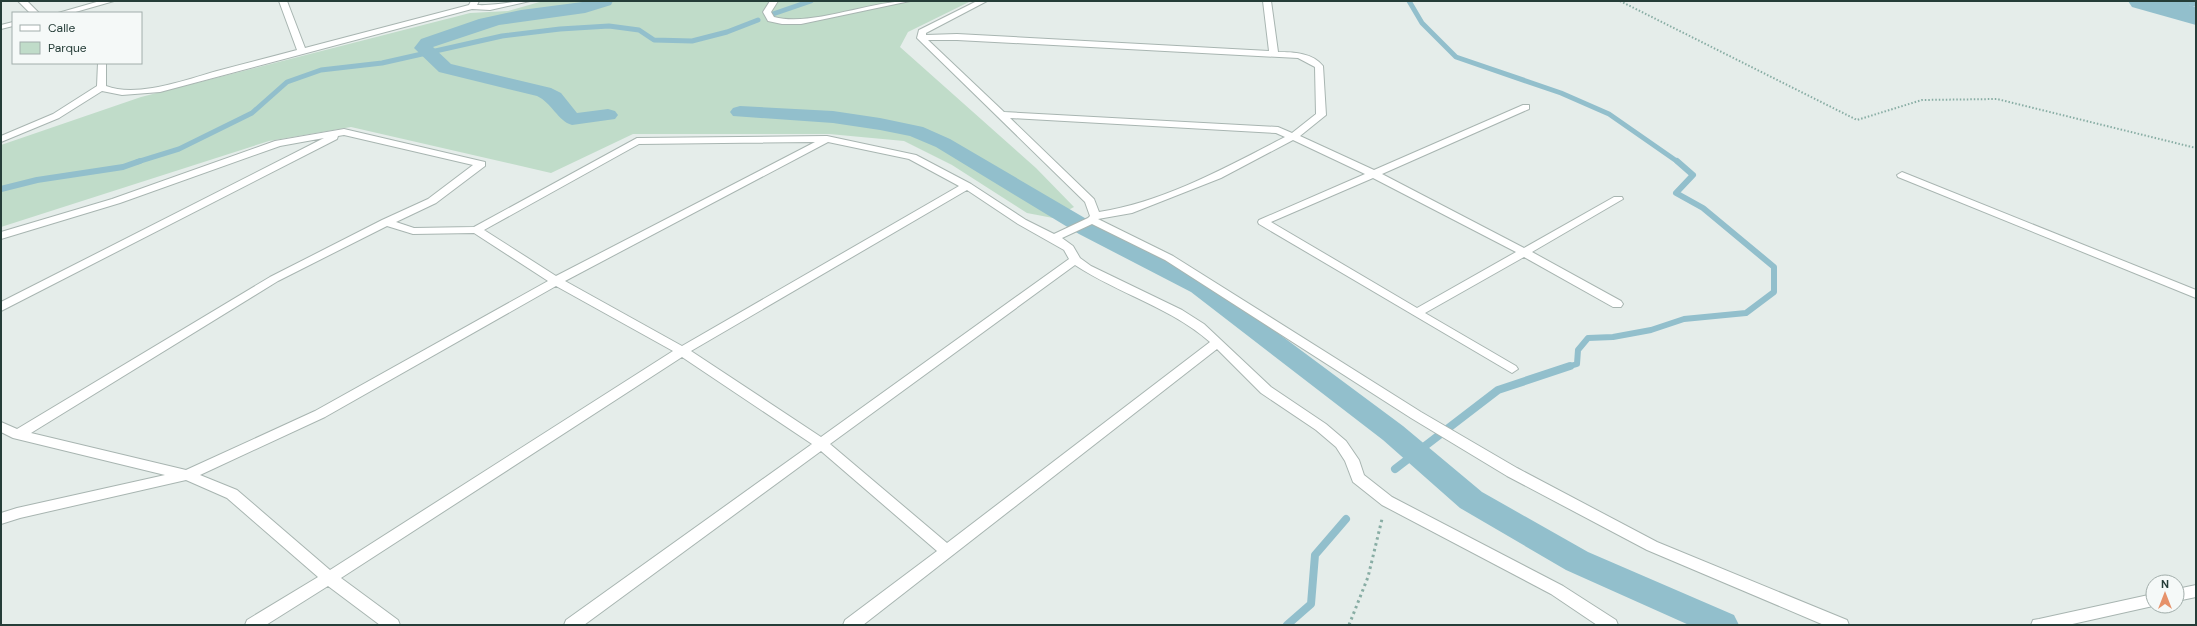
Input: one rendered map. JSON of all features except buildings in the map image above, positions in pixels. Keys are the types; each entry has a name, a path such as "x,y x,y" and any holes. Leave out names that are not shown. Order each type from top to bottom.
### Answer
{"street":[{"path":"22,1 34,12"},
{"path":"66,12 110,1"},
{"path":"283,1 302,52"},
{"path":"101,87 110,92 134,92 160,89 302,52 474,4 490,8 526,1"},
{"path":"774,1 767,12 771,19 782,22 801,22 906,1"},
{"path":"921,38 922,32 931,26 983,1"},
{"path":"1267,1 1274,54"},
{"path":"1,27 12,24"},
{"path":"921,38 957,37 1274,54 1300,56 1312,60 1318,66 1321,115 1294,136 1202,182 1128,211 1094,218 1054,238"},
{"path":"921,38 999,115 1081,191 1090,201 1095,210 1094,218"},
{"path":"101,87 102,64"},
{"path":"1,139 56,116 101,87"},
{"path":"1512,369 1263,222 1372,173 1526,107"},
{"path":"999,115 1278,130 1372,173 1524,252 1617,304"},
{"path":"1,307 344,132"},
{"path":"1,236 116,201 278,143 344,132 481,164 432,201 386,222 274,279 18,435"},
{"path":"386,222 413,232 476,230 637,141 827,139 912,157 967,186 1022,222 1054,238 1069,248 1075,260 1086,268 1178,313 1200,327 1266,390 1321,427 1341,444 1352,460 1358,478 1387,501 1557,590 1610,625"},
{"path":"1,519 17,513 187,475 320,414 556,281 827,139"},
{"path":"1902,175 2196,294"},
{"path":"253,625 329,578 682,351 967,186"},
{"path":"1416,313 1618,199"},
{"path":"1094,218 1169,258 1416,415 1512,472 1652,546 1841,625"},
{"path":"476,230 556,281 682,351 820,443 947,552"},
{"path":"572,625 820,443 1075,260"},
{"path":"851,625 1217,343"},
{"path":"1,427 18,435 187,475 232,494 329,578 392,625"},
{"path":"2185,593 2196,591"},
{"path":"2039,625 2145,602"}],"path":[{"path":"1620,1 1857,120 1922,100 1997,99 2196,148"},
{"path":"1349,625 1368,577 1387,501"}],"green space":[{"path":"543,1 971,1 908,32 900,47 1036,168 1074,207 1053,218 1027,213 952,165 904,141 829,134 633,134 551,173 351,127 269,141 1,227 1,145 141,97 470,13 508,11"}],"waterway":[{"path":"605,1 585,8 531,13 485,23 461,30 427,43 423,48 445,68 544,92 554,97 572,119 608,115"},
{"path":"770,15 811,1"},
{"path":"1409,1 1422,23 1456,57 1561,93 1609,114 1678,162"},
{"path":"2142,1 2196,16"},
{"path":"2174,1 2196,4"},
{"path":"138,162 179,149 252,113 287,82 321,70 382,63 502,36 560,29 609,26 639,30 654,40 692,41 727,32 758,20"},
{"path":"740,112 833,117 880,124 916,131 943,143 1087,229 1200,287 1393,433 1471,500 1577,561 1722,625"},
{"path":"1567,367 1577,364 1578,350 1588,338 1613,337 1651,330 1684,319 1746,313 1774,292 1774,267 1703,208 1676,193 1693,175 1677,161"},
{"path":"1,189 37,180 123,167 138,162"},
{"path":"1395,469 1498,390 1567,367"},
{"path":"1287,625 1311,604 1315,555 1346,519"}]}
